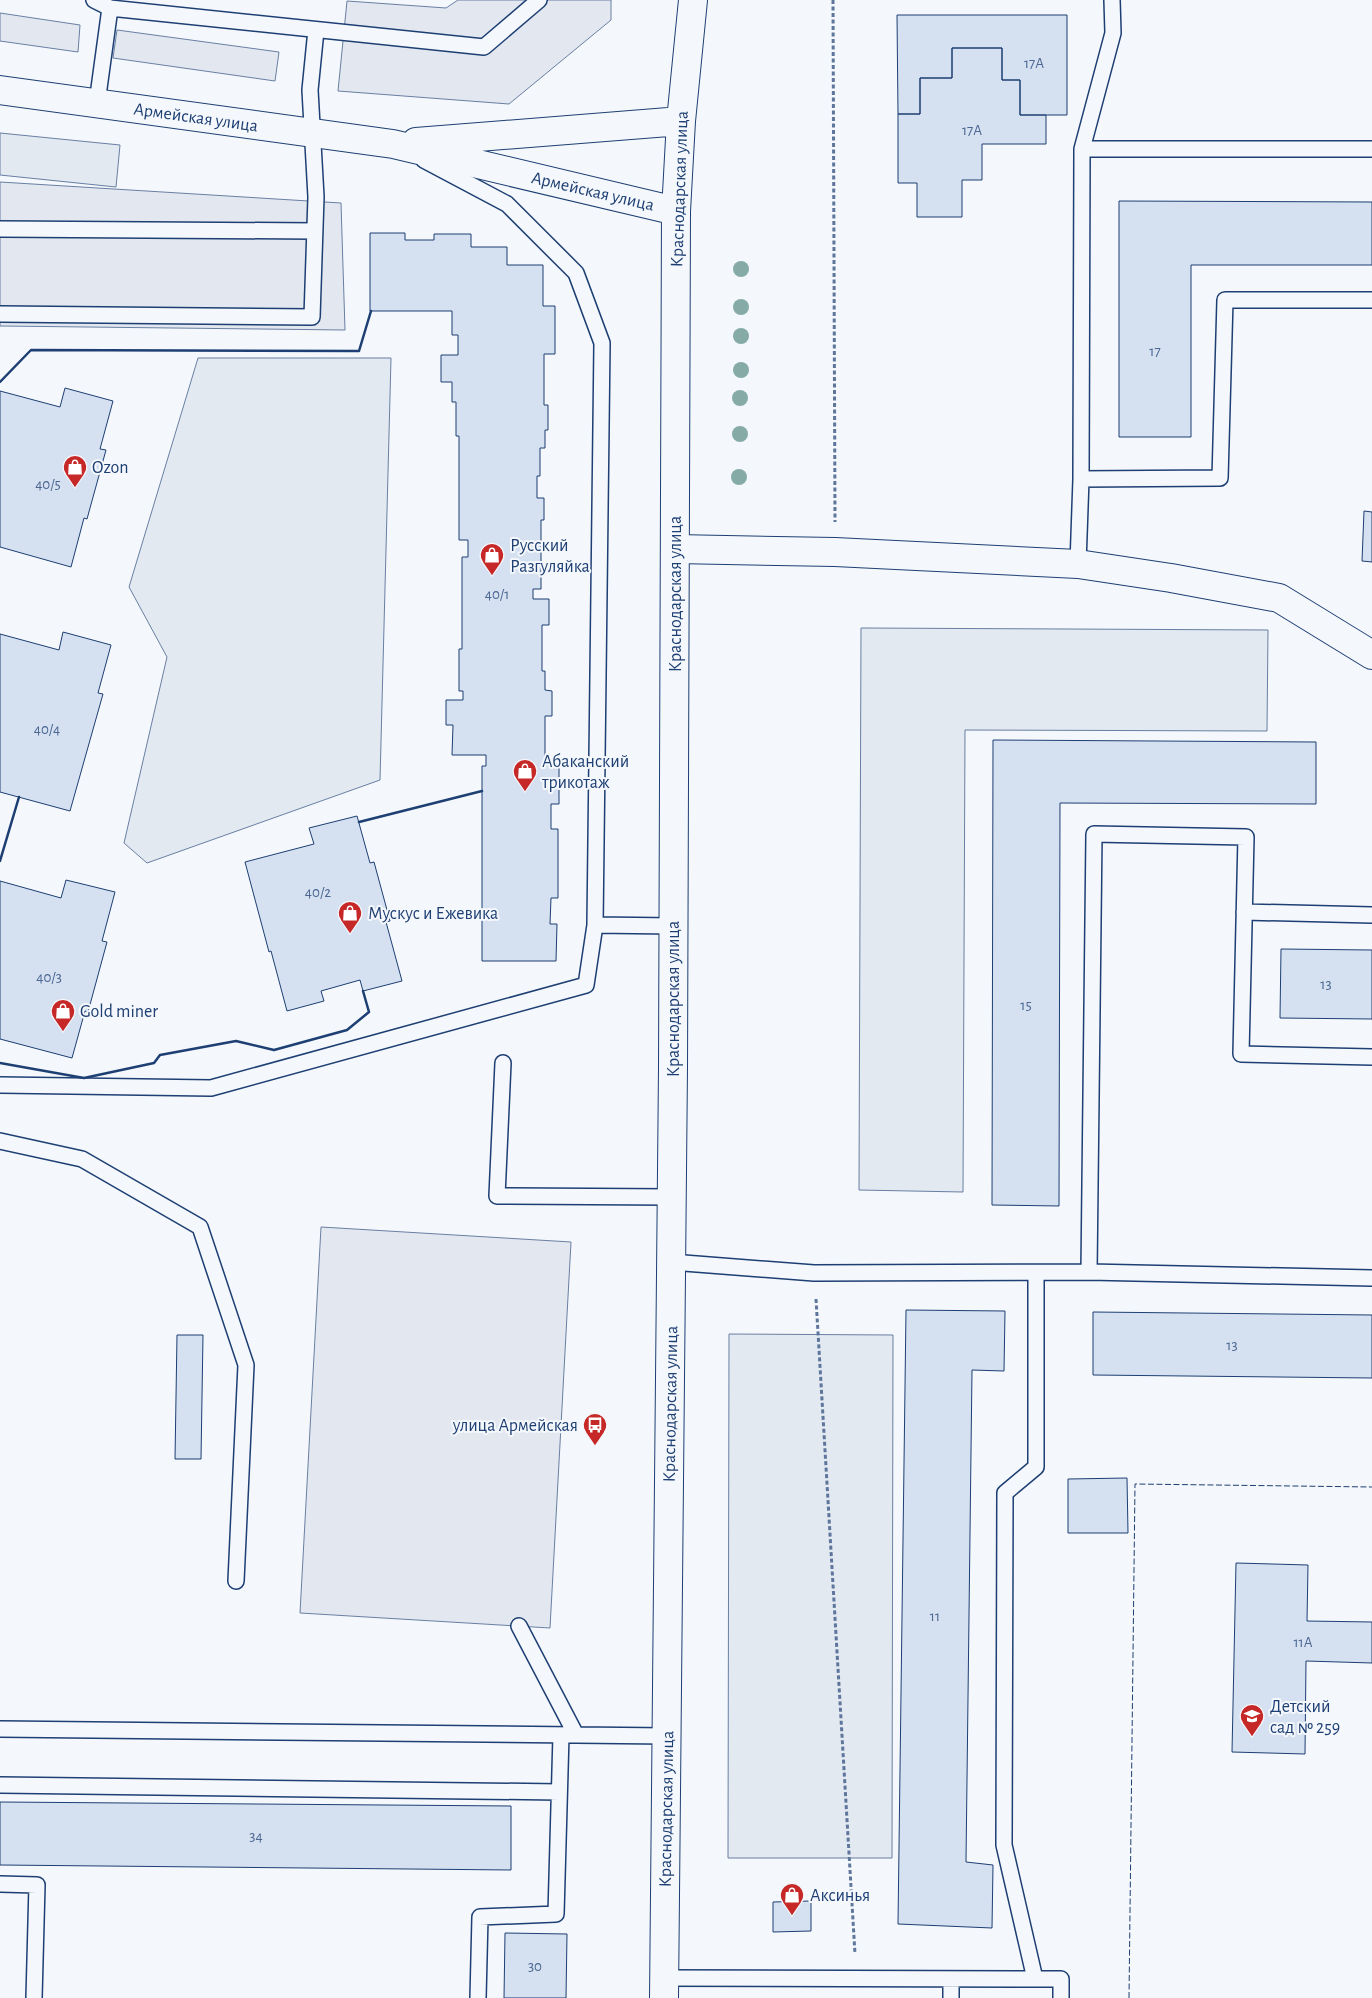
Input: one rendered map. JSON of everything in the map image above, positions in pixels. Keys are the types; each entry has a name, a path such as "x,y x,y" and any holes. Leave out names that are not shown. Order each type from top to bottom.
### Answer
{"main road":[{"name":"Краснодарская улица","path":"664,1988 674,926 676,211 681,121 693,0"},
{"name":"Армейская улица","path":"0,90 392,144 676,211"},
{"name":"Армейская улица","path":"392,144 681,121"},
{"path":"675,549 835,552 1078,564 1171,578 1279,598 1372,656"}],"lane":[{"path":"94,0 110,8 484,47 539,0"},
{"path":"1078,564 1081,479 1082,149 1113,33 1112,0"},
{"path":"96,103 110,8"},
{"path":"0,314 312,318 316,197 310,90 316,30"},
{"path":"0,1085 211,1088 586,985 595,925 602,343 576,273 507,204 392,144"},
{"path":"1082,149 1372,149"},
{"path":"0,229 314,231"},
{"path":"1081,479 1220,478 1225,300 1372,300"},
{"path":"1089,1272 1094,834 1246,837 1241,1054 1372,1057"},
{"path":"1244,912 1372,915"},
{"path":"595,925 674,926"},
{"path":"503,1063 496,1196 672,1197"},
{"path":"0,1141 82,1159 200,1227 246,1365 236,1581"},
{"path":"671,1262 814,1273 1089,1272 1372,1278"},
{"path":"1035,1980 1004,1845 1004,1816 1005,1493 1036,1467 1036,1273"},
{"path":"478,1998 480,1917 556,1914 559,1792 568,1735 519,1626"},
{"path":"0,1728 666,1736"},
{"path":"0,1785 559,1792"},
{"path":"0,1884 37,1885 34,1998"},
{"path":"664,1988 856,1980 1061,1979 1061,1998"},
{"path":"951,1980 951,1998"}],"path":[{"path":"833,0 835,552"},
{"path":"814,1273 856,1980"}],"shaded area":[{"path":"458,0 611,0 611,20 509,104 338,91 347,1 446,8"},
{"path":"0,13 80,25 78,52 0,41"},
{"path":"117,30 279,52 275,81 113,58"},
{"path":"0,133 120,145 116,187 0,175"},
{"path":"0,182 341,203 345,330 0,326"},
{"path":"198,358 391,358 380,780 147,863 124,843 167,657 129,587"},
{"path":"861,628 1268,630 1267,731 965,730 963,1192 859,1190"},
{"path":"321,1227 571,1242 550,1628 300,1613"},
{"path":"729,1334 893,1335 892,1858 728,1858"}],"building":[{"path":"897,15 1067,15 1067,115 1020,115 1020,80 1002,80 1002,48 952,48 952,78 920,78 920,114 898,114"},
{"path":"952,48 1002,48 1002,80 1020,80 1020,115 1046,115 1046,144 982,144 982,180 962,180 962,217 917,217 917,183 898,183 898,114 920,114 920,78 952,78"},
{"path":"1119,201 1372,202 1372,265 1191,265 1191,437 1119,437"},
{"path":"370,233 405,233 405,240 434,240 434,234 471,234 471,247 507,247 507,265 543,265 543,306 555,306 555,354 544,354 544,405 548,405 548,430 545,430 545,448 540,448 540,476 537,476 537,498 544,498 544,520 541,520 541,589 533,589 533,599 549,599 549,625 542,625 542,671 545,671 545,690 552,691 552,716 545,716 545,764 559,764 559,804 551,804 551,829 558,829 558,898 551,898 550,924 557,924 556,961 482,961 482,766 486,766 486,755 452,755 453,725 446,725 446,700 463,700 463,691 459,691 459,649 462,649 462,557 468,557 468,540 459,540 459,436 456,436 456,402 452,402 452,382 441,382 441,355 458,355 458,335 452,335 452,311 370,311"},
{"path":"65,388 113,401 100,449 106,450 87,519 84,518 71,567 0,547 0,391 60,407"},
{"path":"1364,511 1372,512 1372,562 1362,561"},
{"path":"63,632 111,645 98,693 103,694 70,811 0,792 0,634 59,650"},
{"path":"993,740 1316,742 1316,804 1060,803 1059,1206 992,1205"},
{"path":"357,816 370,863 374,862 390,921 386,922 402,981 363,991 360,980 321,991 324,1001 287,1011 245,862 314,844 309,828"},
{"path":"66,880 115,892 102,941 107,942 88,1012 85,1011 72,1058 0,1039 0,881 61,898"},
{"path":"1281,949 1372,950 1372,1019 1280,1018"},
{"path":"906,1310 1005,1311 1004,1371 972,1370 966,1862 993,1865 992,1928 898,1924"},
{"path":"1093,1312 1372,1315 1372,1378 1093,1375"},
{"path":"177,1335 203,1335 201,1459 175,1459"},
{"path":"1127,1478 1128,1533 1068,1533 1068,1479"},
{"path":"1236,1563 1308,1565 1307,1621 1372,1622 1372,1663 1306,1661 1305,1754 1232,1752"},
{"path":"0,1802 511,1806 511,1870 0,1865"},
{"name":"Аксинья","path":"811,1901 811,1931 773,1932 773,1902"},
{"path":"505,1933 567,1934 566,1998 504,1998"}],"fence":[{"path":"1129,1998 1135,1484 1372,1487"}],"wall":[{"path":"0,382 31,350 359,351 371,311"},
{"path":"359,822 482,791"},
{"path":"0,861 19,797"},
{"path":"0,1063 84,1078 154,1063 160,1055 236,1041 274,1050 347,1030 369,1012 363,991"}],"place":[{"name":"Ozon","path":"75,488"},
{"name":"Русский Разгуляйка","path":"492,576"},
{"name":"Абаканский трикотаж","path":"525,792"},
{"name":"Мускус и Ежевика","path":"350,934"},
{"name":"Gold miner","path":"63,1032"},
{"name":"улица Армейская","path":"595,1446"},
{"name":"Детский сад № 259","path":"1252,1737"},
{"name":"Аксинья","path":"792,1916"}]}
